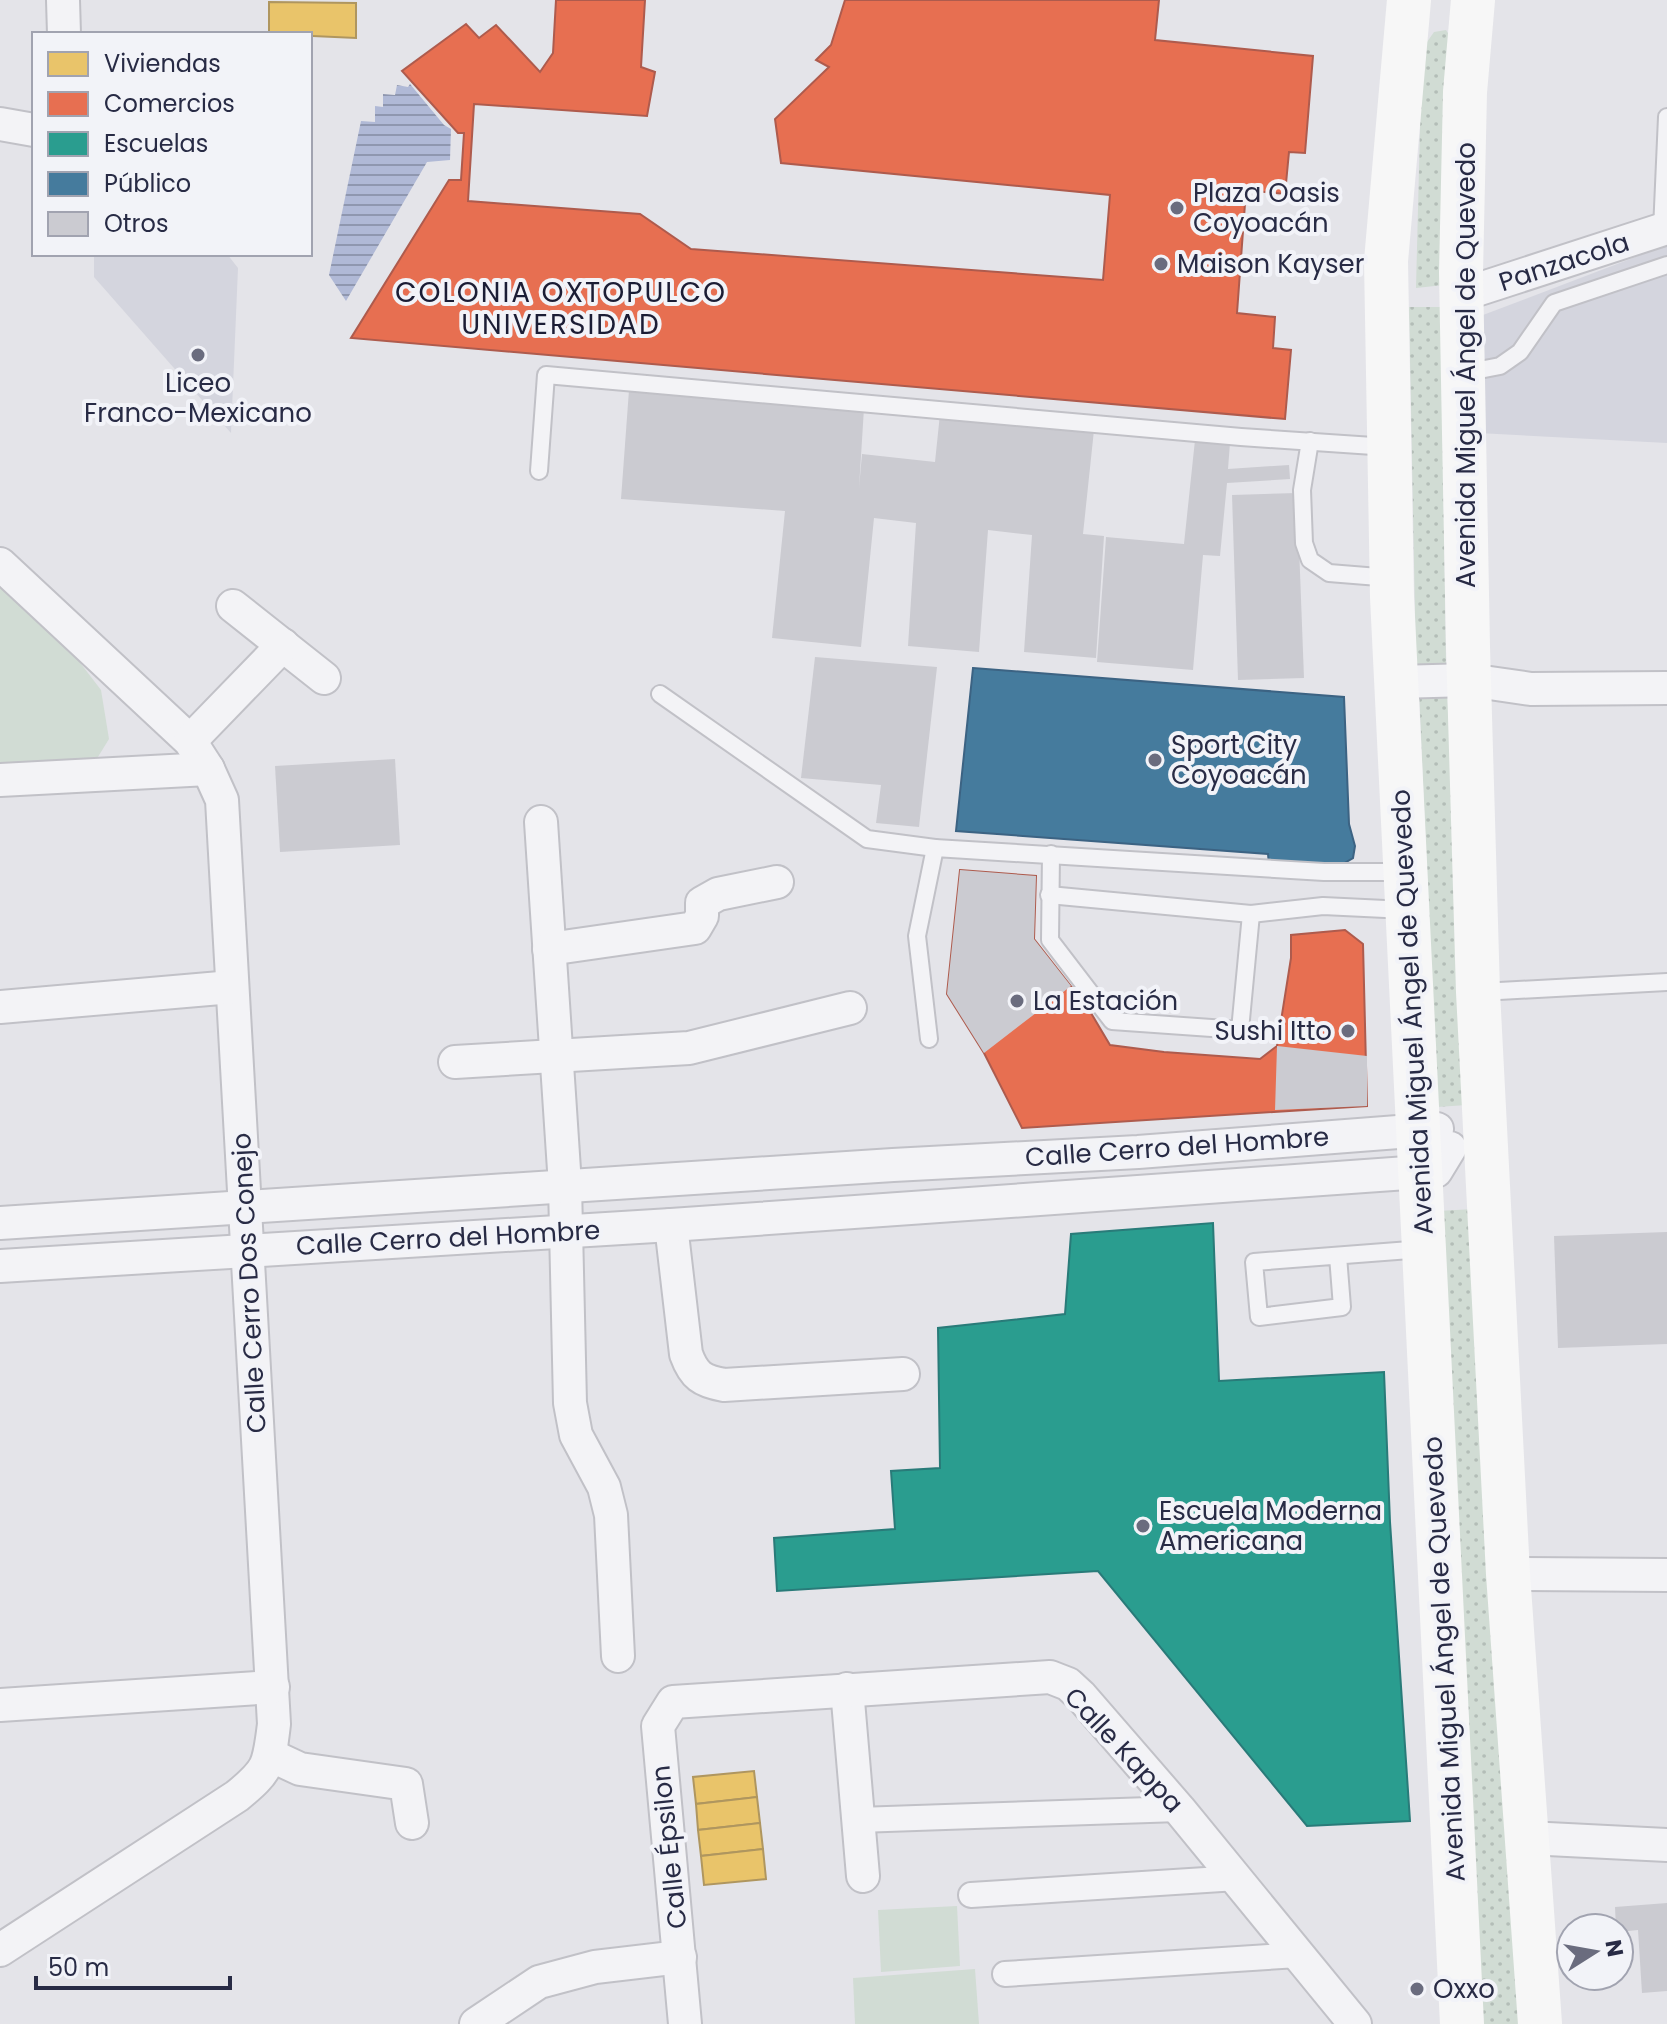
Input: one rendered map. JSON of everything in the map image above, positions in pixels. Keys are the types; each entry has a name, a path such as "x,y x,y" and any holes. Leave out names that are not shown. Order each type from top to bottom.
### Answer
{"main road":[{"name":"Avenida Miguel Ángel de Quevedo","path":"1409,0 1386,261 1392,578 1406,891 1508,1574 1540,2024"},
{"name":"Avenida Miguel Ángel de Quevedo","path":"1462,2024 1424,1249 1478,992 1461,295 1465,92 1473,0"}],"street":[{"path":"63,0 64,32"},
{"path":"0,124 32,130"},
{"name":"Panzacola","path":"1461,295 1664,229"},
{"name":"Calle Cerro Dos Conejo","path":"0,564 190,741 208,769 222,800 274,1724 270,1755 261,1777 237,1796 0,1950"},
{"path":"233,606 324,678"},
{"path":"190,741 283,645"},
{"path":"1397,682 1469,680 1531,689 1667,688"},
{"path":"0,780 208,769"},
{"path":"541,822 565,1185 570,1403 576,1435 604,1487 611,1515 618,1656"},
{"path":"549,949 695,928 702,916 702,903 718,894 777,882"},
{"path":"0,1007 232,987"},
{"path":"455,1062 689,1048 850,1008"},
{"name":"Calle Cerro del Hombre","path":"0,1223 565,1185 1138,1152 1444,1148"},
{"name":"Calle Cerro del Hombre","path":"0,1266 896,1209 1444,1148"},
{"path":"893,1165 896,1209"},
{"path":"671,1225 686,1354 692,1372 705,1382 724,1385 903,1374"},
{"path":"1508,1574 1667,1575"},
{"name":"Calle Kappa","path":"701,1699 1050,1677 1068,1684 1179,1809 1355,2024"},
{"path":"0,1705 273,1687"},
{"path":"847,1689 863,1876"},
{"name":"Calle Épsilon","path":"685,2024 658,1726 673,1702 701,1699"},
{"path":"270,1755 300,1769 406,1784 412,1823"},
{"path":"858,1820 1179,1809"},
{"path":"1528,1838 1667,1845"},
{"path":"971,1895 1237,1878"},
{"path":"1005,1974 1298,1955"},
{"path":"476,2024 539,1982 595,1967 680,1957"}],"lane":[{"path":"1664,229 1667,117"},
{"path":"1462,373 1500,366 1520,352 1554,303 1667,265"},
{"path":"539,471 546,375 1241,437 1389,447"},
{"path":"1310,441 1302,490 1304,543 1310,560 1329,573 1392,578"},
{"path":"660,694 867,839 935,848 1324,872 1406,891"},
{"path":"929,1039 917,936 935,848"},
{"path":"1051,854 1050,940 1112,1021 1240,1030 1251,914"},
{"path":"1049,895 1251,914 1323,906 1406,891"},
{"path":"1478,992 1667,982"},
{"path":"1338,1256 1342,1307 1259,1317 1254,1262 1424,1249"}],"shaded area":[{"path":"1446,30 1454,43 1444,285 1416,288 1421,89 1427,42 1434,32"},
{"path":"1667,245 1667,443 1478,433 1483,315"},
{"name":"Liceo Franco-Mexicano","path":"94,256 229,256 238,268 231,433 94,277"},
{"path":"1409,307 1441,307 1446,663 1416,666"},
{"path":"0,586 58,634 101,690 109,739 93,765 0,770"},
{"path":"1447,688 1467,1105 1437,1107 1419,689"},
{"path":"1474,1209 1526,2024 1482,2024 1437,1211"},
{"path":"957,1906 960,1966 881,1972 878,1910"},
{"path":"975,1969 979,2024 855,2024 853,1978"}],"water":[{"path":"410,84 444,125 451,129 450,160 427,162 346,301 329,275 361,121 375,122 375,106 383,107 383,94 395,95 397,85 408,87"}],"building: Viviendas":[{"path":"269,2 356,3 356,38 312,36 312,32 269,32"},
{"path":"754,1771 757,1797 696,1804 693,1777"},
{"path":"757,1797 760,1823 698,1830 696,1804"},
{"path":"760,1823 763,1849 701,1856 698,1830"},
{"path":"763,1849 766,1879 704,1885 701,1856"}],"building: Comercios":[{"name":"Plaza Oasis Coyoacán","path":"556,0 645,0 641,67 655,72 647,116 474,104 468,201 640,214 691,249 1103,280 1110,195 781,163 775,119 829,67 816,60 831,45 845,0 1159,0 1155,40 1313,56 1305,153 1289,152 1285,194 1246,190 1237,313 1275,317 1273,348 1291,350 1285,419 351,338 449,180 461,180 464,133 458,133 402,71 466,24 479,38 496,25 540,72 553,53"},
{"name":"La Estación","path":"960,870 1036,876 1034,939 1088,1008 1110,1045 1260,1059 1277,1046 1291,958 1291,935 1345,930 1363,944 1367,1106 1022,1128 984,1053 947,994"}],"building: Escuelas":[{"name":"Escuela Moderna Americana","path":"1213,1223 1219,1381 1384,1372 1390,1522 1410,1821 1307,1826 1098,1571 777,1591 774,1538 895,1529 891,1471 940,1468 938,1328 1065,1314 1071,1234"}],"building: Público":[{"name":"Sport City Coyoacán","path":"973,668 1344,697 1349,824 1355,846 1353,858 1341,865 1269,865 1268,854 956,831"}],"building: Otros":[{"path":"629,390 864,408 859,488 862,454 935,462 940,414 1094,430 1083,534 1104,536 1096,658 1024,652 1032,535 988,530 979,652 908,646 916,523 874,518 861,647 772,638 785,511 621,499"},
{"path":"1195,440 1230,443 1228,469 1289,465 1290,479 1227,483 1220,556 1203,555 1193,670 1097,662 1106,537 1184,544"},
{"path":"1297,493 1304,678 1238,680 1232,495"},
{"path":"815,657 937,667 919,827 876,823 881,785 801,778"},
{"path":"395,759 400,845 280,852 275,766"},
{"path":"960,870 1036,876 1034,939 1071,986 984,1053 947,994"},
{"path":"1277,1046 1367,1056 1367,1106 1275,1110"},
{"path":"1667,1232 1667,1344 1558,1348 1554,1236"},
{"path":"1667,1903 1667,1991 1642,1993 1635,1912 1615,1912 1615,1907"}],"place":[{"name":"Plaza Oasis Coyoacán","path":"1177,208"},
{"name":"Maison Kayser","path":"1161,264"},
{"name":"Liceo Franco-Mexicano","path":"198,355"},
{"name":"Sport City Coyoacán","path":"1155,760"},
{"name":"La Estación","path":"1017,1001"},
{"name":"Sushi Itto","path":"1348,1031"},
{"name":"Escuela Moderna Americana","path":"1143,1526"},
{"name":"Oxxo","path":"1417,1989"}],"district":[{"name":"COLONIA OXTOPULCO UNIVERSIDAD","path":"561,308"}]}
